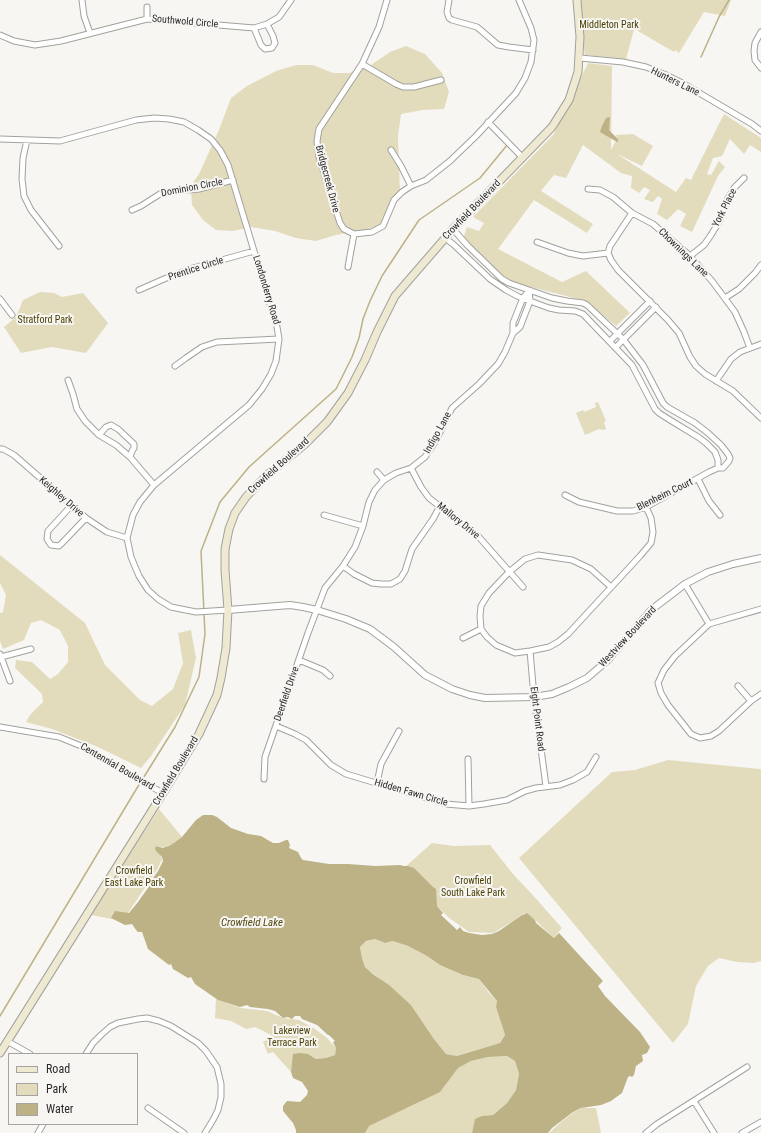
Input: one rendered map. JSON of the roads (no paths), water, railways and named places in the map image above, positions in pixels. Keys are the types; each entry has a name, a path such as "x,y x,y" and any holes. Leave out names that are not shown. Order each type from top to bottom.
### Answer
{"main road":[{"name":"Crowfield Boulevard","path":"0,1053 26,1014 163,794 199,734 217,695 226,648 228,610 225,549 229,529 235,513 246,496 267,475 305,444 327,422 348,393 395,296 453,229 552,127 569,100 578,72 580,37 577,0"}],"street":[{"path":"82,0 84,16 90,33"},
{"name":"Southwold Circle","path":"0,35 14,41 35,45 61,41 147,19 254,28 267,24 279,17 291,0"},
{"name":"Bridgecreek Drive","path":"354,234 344,229 340,223 319,157 317,141 319,129 362,64 379,27 387,0"},
{"path":"449,0 447,12 449,18 452,20 477,27 498,44 509,48 533,50"},
{"path":"348,267 354,234 372,232 383,226 394,200 402,192 411,186 426,180 450,161 476,136 516,93 525,78 531,62 534,40 531,28 519,0"},
{"path":"146,6 147,19"},
{"path":"254,28 261,45 265,49 272,48 275,43 267,24"},
{"path":"761,32 754,51 755,60 761,68"},
{"name":"Hunters Lane","path":"580,58 624,62 646,67 666,75 752,124 761,131"},
{"path":"362,64 403,87 414,87 441,80"},
{"name":"Londonderry Road","path":"0,139 60,141 136,120 154,118 169,119 184,122 211,139 220,150 228,165 277,326 279,339 276,361 271,374 262,389 249,405 154,485 140,502 133,515 127,538 131,557 138,576 148,590 158,599 171,607 196,612 228,610"},
{"path":"488,122 522,158"},
{"path":"27,140 22,172 24,196 31,210 59,246"},
{"path":"391,150 411,186"},
{"name":"York Place","path":"690,256 704,245 711,235 720,220 727,200 734,188 744,178"},
{"name":"Dominion Circle","path":"132,210 163,192 199,189 233,180"},
{"name":"Chownings Lane","path":"588,189 600,190 613,197 632,213 653,224 690,256 725,298 738,319 750,348"},
{"path":"632,213 610,246 608,253 611,260 618,270 656,307 679,333 690,357 696,366 705,374 733,391 761,418"},
{"path":"445,238 490,279 506,290 522,298 549,308 579,312 588,318 636,370 655,409 706,443 718,456 718,468 723,468 729,461 728,454 725,449 695,423 667,407 663,403 643,365 623,339 595,311 583,302 552,298 529,291 502,279 453,229"},
{"path":"537,242 568,253 584,256 608,253"},
{"name":"Prentice Circle","path":"139,290 193,268 254,252"},
{"path":"725,298 739,289 761,265"},
{"name":"Indigo Lane","path":"317,610 325,588 355,548 363,526 369,502 375,490 384,480 396,473 411,468 425,457 435,442 452,408 479,384 498,364 505,352 513,332 513,323 522,298 529,291"},
{"name":"Indigo Lane","path":"513,332 520,328 530,301 529,291"},
{"path":"0,299 12,315"},
{"path":"610,341 650,301"},
{"path":"616,347 656,307"},
{"path":"175,366 202,347 217,342 279,339"},
{"path":"716,381 731,359 740,352 761,344"},
{"path":"642,383 650,378"},
{"path":"68,380 77,409 85,421 99,434 116,445 130,457 154,485"},
{"path":"651,401 659,396"},
{"path":"99,434 106,427 111,426 118,429 134,444 130,457"},
{"name":"Keighley Drive","path":"0,449 14,455 86,518 106,532 127,538"},
{"name":"Mallory Drive","path":"411,468 421,487 429,498 478,536 523,587"},
{"name":"Blenheim Court","path":"565,495 579,502 617,511 632,511 646,507 718,468"},
{"path":"377,472 384,480"},
{"path":"698,479 709,501 720,515"},
{"path":"71,506 48,531 47,539 51,545 59,546 86,518"},
{"path":"343,566 354,574 372,583 391,584 400,579 405,571 412,549 433,519 440,506"},
{"path":"611,587 591,569 572,560 538,555 525,559 509,572 489,593 481,606 481,629 487,638 496,645 515,653 549,647 558,642 568,634 651,544 653,532 651,518 646,507"},
{"path":"324,515 363,526"},
{"name":"Westview Boulevard","path":"228,610 290,605 317,610 346,619 370,629 394,647 425,675 452,689 485,698 534,697 552,694 587,678 608,660 651,610 685,584 708,572 733,564 761,558"},
{"path":"685,584 709,624"},
{"path":"761,609 709,624 675,656 664,670 658,683 661,693 668,705 691,734 700,738 711,736 720,731 751,701 761,694"},
{"name":"Deerfield Drive","path":"264,779 265,757 317,610"},
{"path":"463,638 481,629"},
{"path":"10,681 1,656 31,649"},
{"name":"Eight Point Road","path":"530,651 534,697 546,786"},
{"path":"299,660 323,670 330,676"},
{"path":"738,686 751,701"},
{"name":"Hidden Fawn Circle","path":"276,726 306,740 331,765 346,774 446,804 469,806 507,800 525,791 546,786 560,785 587,772 596,757"},
{"name":"Centennial Boulevard","path":"0,727 59,737 86,748 163,794"},
{"path":"377,783 381,764 399,731"},
{"path":"468,758 469,806"},
{"path":"87,1053 93,1043 101,1035 118,1023 147,1018 171,1026 198,1043 206,1051 217,1067 221,1084 221,1097 218,1110 205,1133"},
{"path":"7,1042 28,1053"},
{"path":"646,1133 657,1124 747,1067"},
{"path":"694,1101 714,1133"},
{"path":"148,1108 184,1133"},
{"path":"742,1133 761,1122"}],"water":[{"path":"610,117 609,130 618,139 618,142 600,132 606,118"},
{"name":"Crowfield Lake","path":"203,815 212,815 231,828 248,834 261,836 273,843 288,840 290,845 289,848 298,852 303,860 329,864 375,866 400,865 414,868 436,889 437,906 443,913 441,915 457,930 460,927 463,931 469,933 482,935 492,934 527,913 535,920 536,923 554,938 559,933 603,981 598,986 605,996 640,1032 650,1047 647,1053 642,1055 643,1061 636,1066 634,1075 632,1077 628,1077 622,1093 611,1101 601,1105 581,1108 573,1112 552,1128 548,1133 472,1133 475,1119 482,1116 493,1115 507,1103 516,1090 519,1074 515,1061 507,1056 488,1057 471,1061 458,1068 440,1092 369,1126 365,1133 296,1133 293,1123 283,1111 283,1106 287,1101 300,1102 307,1095 308,1091 302,1082 293,1078 291,1072 293,1054 308,1054 316,1059 326,1058 335,1055 336,1048 333,1042 335,1041 317,1025 302,1019 300,1016 295,1016 292,1019 288,1017 283,1018 275,1011 268,1009 250,1007 247,1005 240,1007 218,1000 195,984 191,977 188,978 173,969 171,964 169,965 148,949 142,932 138,932 132,924 125,925 111,918 115,911 129,913 150,885 163,861 162,857 156,851 156,846 163,848 169,846 182,837 196,820","holes":["375,939 385,943 393,941 408,946 440,965 463,975 479,979 497,1001 496,1007 505,1035 500,1043 457,1056 446,1054 411,1005 389,985 365,967 360,947 366,941"]}],"waterway":[{"path":"701,57 719,17 729,0"},
{"path":"142,780 175,727 199,677 205,634 201,551 220,502 249,467 336,389 352,357 359,338 363,319 382,276 419,220 480,178 508,144"},
{"path":"0,1016 140,783"}],"park label":[{"name":"Middleton Park","path":"609,25"},
{"name":"Stratford Park","path":"45,320"},
{"name":"Crowfield East Lake Park","path":"134,876"},
{"name":"Crowfield South Lake Park","path":"473,886"},
{"name":"Lakeview Terrace Park","path":"292,1036"}]}
